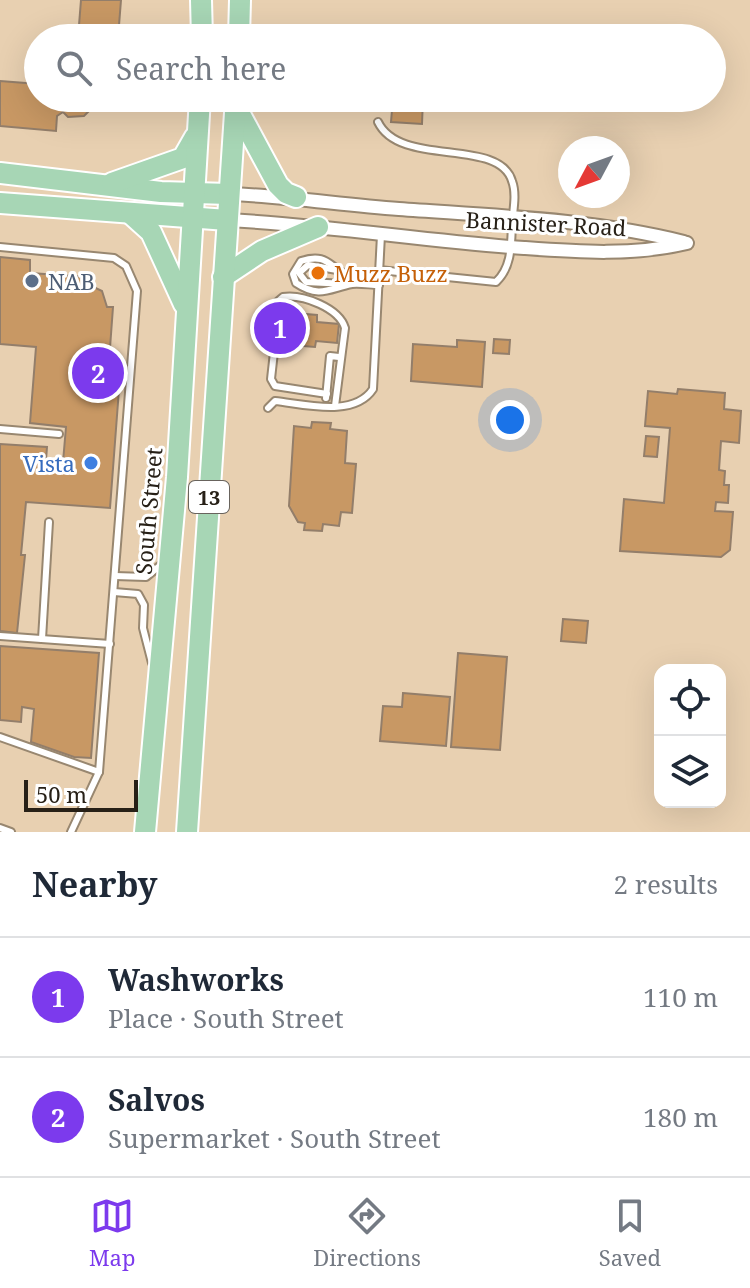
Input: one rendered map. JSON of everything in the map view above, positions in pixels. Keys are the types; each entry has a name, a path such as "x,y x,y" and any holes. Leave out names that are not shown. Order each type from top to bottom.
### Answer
{"main road":[{"path":"201,0 202,24"},
{"path":"239,24 240,0"},
{"name":"13","path":"193,193 199,112"},
{"name":"13","path":"187,832 235,112"},
{"path":"241,112 278,185 296,197"},
{"path":"104,186 183,158 190,151 198,129"},
{"name":"Bannister Road","path":"0,173 104,186 229,194"},
{"name":"South Street","path":"145,832 156,678 170,555 193,193"},
{"name":"Bannister Road","path":"0,203 227,220"},
{"path":"131,214 151,232 159,245 185,308"},
{"path":"223,277 262,251 318,227"}],"street":[{"name":"Bannister Road","path":"227,220 595,253 653,251 687,243 575,224 362,207 296,197 229,194"}],"lane":[{"path":"378,122 383,133 401,144 489,160 505,168 512,180 513,218 510,247 502,276 487,284 343,273 326,259 301,261 293,274 296,283 311,290 338,291 351,284 379,278"},
{"path":"268,408 275,401 335,406 359,402 373,389 381,235"},
{"path":"0,247 114,258 126,266 137,291 99,772 71,832"},
{"path":"276,303 283,297 296,296 337,313 345,328 335,406"},
{"path":"274,352 271,379 275,386 281,390 327,394"},
{"path":"326,405 330,356 339,357"},
{"path":"0,429 59,434"},
{"path":"42,639 49,522"},
{"path":"115,576 146,577 170,555"},
{"path":"114,592 138,594 144,605 143,628 156,678"},
{"path":"0,636 110,644"},
{"path":"0,737 99,772"},
{"path":"0,828 11,832"}],"shaded area":[{"path":"0,0 750,0 750,832 0,832"}],"building":[{"path":"81,0 121,0 119,24 79,24"},
{"path":"0,81 24,83 24,112 63,112 57,116 56,131 0,126"},
{"path":"63,112 88,112 84,116 68,117"},
{"path":"392,112 422,112 422,124 391,122"},
{"path":"0,257 30,260 30,273 88,277 87,284 102,291 107,307 113,307 108,375 120,376 110,508 26,502 21,555 25,555 17,633 0,631 0,444 47,447 46,460 63,462 66,427 30,423 36,347 0,344"},
{"path":"270,303 295,305 290,354 265,351"},
{"path":"294,313 317,315 317,322 339,324 337,343 316,341 315,347 291,345"},
{"path":"494,339 510,340 509,354 493,353"},
{"path":"457,340 485,342 482,387 411,381 413,344 457,347"},
{"path":"678,389 725,393 724,409 741,411 739,443 721,441 719,470 725,471 724,485 729,485 728,503 716,502 715,511 733,512 730,550 721,557 620,551 624,499 664,503 670,428 645,426 648,391 677,394"},
{"path":"312,422 331,423 330,429 347,431 345,463 356,464 352,513 341,512 339,526 323,524 322,531 304,530 305,523 298,522 289,506 294,426 311,428"},
{"path":"646,436 659,437 657,457 644,456"},
{"path":"563,619 588,621 586,643 561,641"},
{"path":"0,646 99,653 91,758 74,757 31,742 34,709 22,707 21,722 0,720"},
{"path":"458,653 507,657 500,750 451,747"},
{"path":"403,693 450,697 446,746 380,741 383,706 402,707"}],"place":[{"name":"Muzz Buzz","path":"318,273"},
{"name":"NAB","path":"32,281"},
{"name":"Washworks","path":"280,328"},
{"name":"Salvos","path":"98,373"},
{"name":"Vista","path":"91,463"}]}
